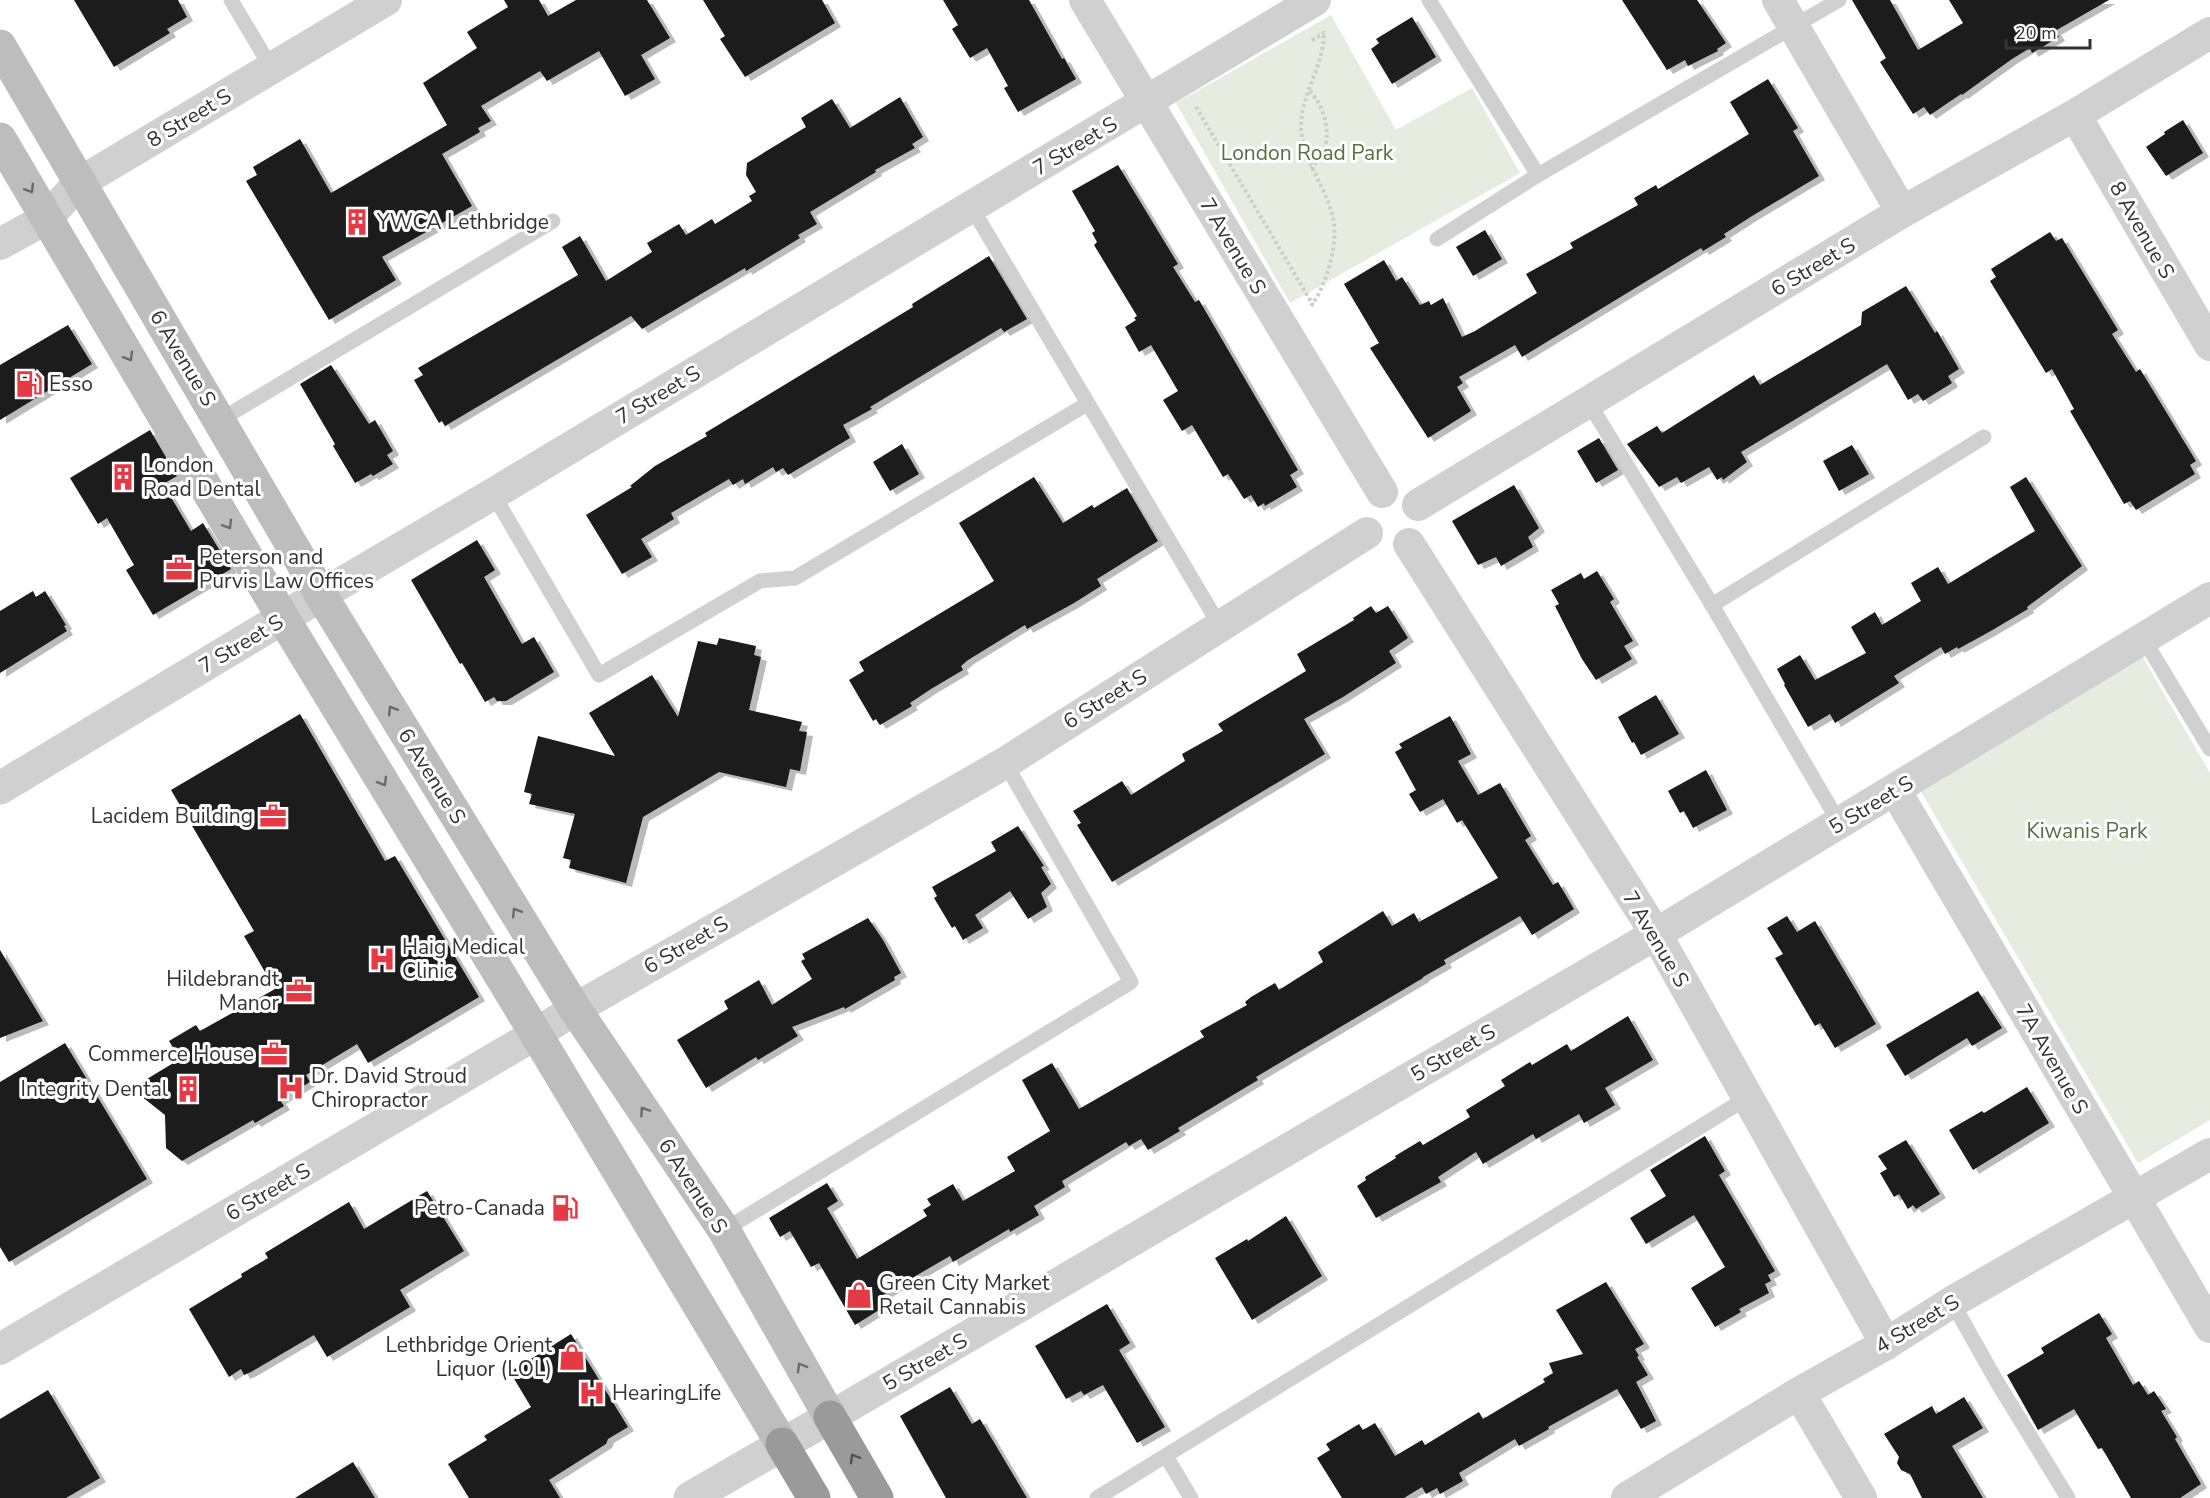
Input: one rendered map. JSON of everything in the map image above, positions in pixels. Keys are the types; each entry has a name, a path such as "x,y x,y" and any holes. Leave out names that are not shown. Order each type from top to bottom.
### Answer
{"highway":[{"name":"6 Avenue S","path":"830,1417 877,1498"},
{"path":"782,1444 814,1498"}],"main road":[{"name":"6 Avenue S","path":"0,46 321,595 575,1008 724,1230 830,1417"},
{"path":"0,139 283,618 782,1444"}],"street":[{"name":"8 Street S","path":"0,244 47,218 79,183 386,0"},
{"name":"7 Avenue S","path":"1085,0 1382,492"},
{"name":"7 Street S","path":"0,788 1147,103 1314,0"},
{"path":"1778,0 1902,212"},
{"name":"6 Street S","path":"1418,505 1902,212 2075,115 2210,33"},
{"name":"8 Avenue S","path":"2075,115 2202,312 2210,345"},
{"path":"1400,491 1409,495 1418,505 1422,519 1421,529 1409,544 1400,548 1381,546 1367,533 1364,514 1373,498 1382,492 1400,491"},
{"name":"6 Street S","path":"0,1349 536,1034 575,1008 1005,763 1367,533"},
{"name":"7 Avenue S","path":"1409,544 1656,934 1886,1344"},
{"name":"5 Street S","path":"690,1498 1656,934 2210,598"},
{"name":"7A Avenue S","path":"1895,790 2210,1327"},
{"name":"4 Street S","path":"1631,1497 1799,1392 1886,1344 1952,1302 2210,1154"},
{"path":"1799,1392 1861,1498"}],"lane":[{"path":"231,0 272,69"},
{"path":"1429,0 1538,175"},
{"path":"1437,239 1538,175 1839,0"},
{"path":"972,207 1220,627"},
{"path":"220,420 553,221"},
{"path":"493,494 599,675 760,581 795,578 1088,404"},
{"path":"1588,404 1712,605 1840,824"},
{"path":"1712,605 1984,437"},
{"path":"2143,638 2210,750"},
{"path":"724,1230 1131,982 1005,763"},
{"path":"1097,1498 1747,1098"},
{"path":"1952,1302 2068,1498"},
{"path":"1166,1456 1191,1498"}],"path":[{"path":"1280,326 1312,305 1327,273 1334,239 1333,216 1304,149 1301,127 1303,107 1318,67 1324,33 1324,26 1314,0"},
{"path":"1305,44 1324,33"},
{"path":"1310,91 1323,113 1326,134 1323,153 1311,168"},
{"path":"1205,101 1195,107 1312,305"}],"green space":[{"name":"London Road Park","path":"1331,15 1396,130 1472,88 1520,173 1290,303 1176,103"},
{"name":"Kiwanis Park","path":"2141,654 2210,773 2210,1120 2138,1163 1920,790"}],"building":[{"path":"74,0 178,0 187,17 167,29 170,33 114,67"},
{"path":"504,0 539,0 548,16 576,0 647,0 670,38 641,55 655,79 625,96 599,51 547,81 540,71 481,106 491,121 478,128 480,132 442,154 472,206 382,257 396,280 329,320 246,181 257,175 253,167 300,139 331,193 447,125 423,83 477,48 467,32 508,7"},
{"path":"703,0 822,0 835,23 745,77 720,39 725,36"},
{"path":"943,0 1029,0 1062,59 1064,58 1076,79 1018,112 1004,88 1008,86 987,48 970,58 952,29 958,25"},
{"path":"1622,0 1697,0 1726,43 1717,49 1718,51 1688,66 1685,60 1667,70"},
{"path":"1852,0 1890,0 1918,50 1963,23 1949,0 2109,0 2055,31 2059,37 2032,53 2030,48 1930,115 1924,107 1913,114 1880,62 1886,58"},
{"path":"1412,17 1436,57 1392,84 1371,49 1379,43 1376,39"},
{"path":"1768,79 1798,128 1793,131 1819,176 1724,234 1726,237 1703,251 1701,248 1522,357 1515,345 1459,377 1463,383 1457,387 1471,411 1428,438 1370,348 1379,343 1344,284 1384,260 1396,281 1402,277 1420,305 1429,301 1431,305 1443,298 1462,337 1475,331 1537,293 1526,274 1573,248 1570,243 1638,205 1634,198 1656,185 1658,189 1749,134 1730,102"},
{"path":"900,97 923,137 912,144 915,148 875,170 876,172 810,212 817,224 798,235 800,238 642,329 631,316 445,426 442,421 439,423 414,380 423,375 418,368 578,275 562,247 580,236 606,281 652,252 647,243 679,224 686,235 712,219 715,224 752,201 749,196 756,192 746,175 747,163 806,127 801,118 832,99 850,128"},
{"path":"2183,120 2203,153 2166,176 2146,147"},
{"path":"1118,165 1178,264 1173,267 1195,302 1199,300 1298,470 1290,475 1297,487 1265,506 1264,503 1258,507 1251,495 1244,499 1228,474 1223,477 1192,425 1182,431 1163,400 1178,391 1151,345 1139,352 1125,327 1136,320 1134,318 1137,316 1094,245 1097,242 1092,233 1095,231 1072,191"},
{"path":"1485,230 1502,259 1473,276 1456,247"},
{"path":"2050,232 2056,241 2062,238 2118,330 2112,334 2136,372 2140,369 2196,461 2190,465 2195,474 2136,510 2130,501 2124,504 2070,411 2074,409 2052,369 2046,373 1990,281 1996,277 1991,269"},
{"path":"989,256 1027,319 1004,332 1001,328 870,407 872,409 843,425 850,438 788,475 783,468 776,472 773,467 745,484 743,479 733,485 729,479 671,513 674,519 641,539 652,557 622,574 586,515 632,487 630,486 655,466 707,436 705,433 913,307 912,304"},
{"path":"1906,286 1935,333 1937,331 1959,369 1948,376 1952,383 1923,401 1918,394 1908,400 1887,364 1741,452 1747,462 1723,480 1722,477 1717,480 1709,467 1681,483 1677,477 1659,487 1627,444 1657,426 1662,433 1754,375 1760,385 1861,325 1862,312"},
{"name":"Esso","path":"68,325 92,364 0,420 0,365"},
{"path":"331,365 369,424 375,420 393,451 387,455 393,464 355,483 300,384"},
{"path":"150,430 177,476 163,484 191,531 203,523 231,569 153,615 126,570 134,565 107,518 98,524 70,478"},
{"path":"1599,438 1618,470 1596,483 1577,451"},
{"path":"902,444 919,474 890,491 873,462"},
{"path":"1852,445 1869,474 1839,491 1823,461"},
{"path":"1034,477 1063,523 1092,505 1094,508 1127,488 1158,541 1097,579 1101,586 1074,603 1027,629 1025,625 968,660 961,666 963,670 910,703 912,706 880,725 876,719 873,721 849,680 864,671 859,662 994,581 959,523"},
{"path":"2026,477 2082,566 2027,607 2028,609 1989,632 1945,654 1941,647 1894,676 1899,683 1835,723 1830,714 1808,727 1777,669 1800,655 1815,680 1866,653 1851,627 1875,612 1882,625 1921,601 1911,583 1938,567 1948,584 2035,531 2010,487"},
{"path":"1514,485 1539,528 1528,537 1533,547 1501,566 1496,557 1478,565 1452,521"},
{"path":"477,540 495,570 484,577 522,644 534,637 554,672 506,701 497,701 494,697 485,702 411,580"},
{"path":"1597,571 1614,599 1610,602 1633,641 1624,646 1632,659 1596,680 1582,659 1555,606 1559,604 1551,590 1581,573 1584,579"},
{"path":"33,591 36,597 45,591 66,625 64,626 67,631 0,673 0,611"},
{"path":"1371,606 1376,613 1388,606 1408,638 1389,651 1396,663 1304,719 1325,754 1112,882 1077,825 1081,823 1073,811 1122,781 1131,795 1185,761 1182,754 1223,731 1218,724 1306,671 1297,654 1354,620 1353,618"},
{"path":"719,638 756,646 754,655 761,657 749,710 802,722 799,731 807,732 800,771 790,769 786,787 719,772 643,817 626,883 569,868 571,860 563,858 575,814 529,804 532,794 524,792 538,736 615,756 589,713 652,675 678,717 698,641 717,645"},
{"path":"1656,695 1679,734 1641,755 1618,717"},
{"path":"300,714 385,861 395,856 479,997 368,1063 357,1044 306,1075 310,1082 280,1100 284,1106 255,1123 253,1120 182,1161 166,1148 165,1115 141,1096 142,1082 180,1059 169,1041 196,1025 200,1031 275,989 244,936 254,931 171,790"},
{"path":"1450,716 1471,754 1458,761 1478,795 1500,783 1531,836 1525,840 1553,885 1558,882 1574,909 1532,935 1520,916 1444,960 1446,964 1256,1077 1258,1080 1178,1128 1180,1131 1148,1150 1141,1139 1129,1146 1126,1142 1062,1181 1065,1187 1034,1206 1039,1215 1010,1232 1009,1229 953,1262 950,1256 881,1296 887,1305 855,1325 819,1263 811,1267 790,1231 780,1237 769,1218 827,1183 838,1201 827,1208 857,1259 927,1216 923,1210 931,1205 927,1199 953,1184 963,1201 1015,1171 1007,1157 1050,1131 1022,1080 1052,1063 1079,1109 1204,1037 1200,1031 1247,1005 1245,1002 1251,997 1275,983 1279,990 1323,962 1318,952 1383,911 1392,926 1414,913 1419,922 1498,878 1462,820 1457,823 1443,799 1420,812 1409,794 1416,790 1395,752 1402,748 1399,744"},
{"path":"1706,770 1727,810 1693,828 1684,811 1680,813 1668,791"},
{"path":"1018,826 1044,866 1041,867 1051,884 1041,893 1047,907 1028,919 1010,891 975,915 983,928 963,940 955,926 952,928 934,898 937,896 932,887 996,851 991,842"},
{"path":"1787,916 1797,932 1815,921 1876,1024 1835,1048 1820,1023 1815,1026 1775,958 1783,954 1767,928"},
{"path":"868,918 901,973 894,977 895,980 845,1009 844,1007 792,1027 798,1036 758,1060 756,1057 706,1088 677,1040 728,1009 724,1001 759,980 772,1005 812,979 801,961 805,959 802,954"},
{"path":"0,950 43,1021 0,1038"},
{"path":"1978,991 2002,1028 1972,1046 1967,1038 1905,1076 1886,1045"},
{"path":"1628,1016 1653,1060 1605,1088 1615,1105 1584,1123 1579,1114 1536,1139 1533,1134 1483,1164 1476,1152 1438,1177 1441,1182 1376,1218 1357,1186 1366,1180 1365,1177 1420,1141 1423,1145 1470,1117 1466,1110 1505,1086 1501,1080 1530,1062 1532,1065 1567,1044 1571,1051"},
{"path":"65,1043 147,1179 9,1262 0,1247 0,1082"},
{"path":"2027,1087 2049,1123 1973,1170 1949,1130 1982,1111 1984,1113"},
{"path":"1705,1136 1725,1171 1719,1175 1775,1271 1768,1275 1771,1281 1765,1284 1769,1293 1739,1309 1741,1312 1715,1327 1691,1288 1725,1267 1694,1215 1646,1244 1630,1218 1666,1196 1650,1170"},
{"path":"1906,1140 1940,1194 1916,1209 1913,1205 1908,1209 1899,1194 1894,1197 1880,1173 1887,1169 1878,1156"},
{"path":"427,1191 464,1251 400,1290 410,1307 327,1357 314,1335 251,1372 244,1375 241,1369 229,1377 189,1309 242,1277 241,1274 268,1258 265,1253 349,1202 364,1229"},
{"path":"1286,1216 1322,1276 1252,1320 1215,1258 1247,1239 1248,1241"},
{"path":"1606,1282 1644,1344 1635,1349 1648,1375 1636,1382 1656,1421 1641,1429 1617,1389 1548,1427 1549,1429 1519,1446 1515,1439 1459,1473 1463,1481 1440,1494 1437,1488 1426,1494 1422,1487 1404,1498 1342,1498 1317,1458 1330,1450 1326,1444 1359,1424 1363,1430 1375,1423 1395,1456 1422,1440 1425,1445 1479,1412 1483,1419 1545,1382 1543,1379 1553,1373 1549,1363 1583,1354 1556,1310"},
{"path":"1107,1304 1130,1343 1119,1350 1165,1427 1137,1443 1103,1385 1084,1395 1081,1391 1066,1399 1035,1346"},
{"path":"2099,1313 2112,1334 2106,1338 2133,1385 2139,1381 2148,1395 2154,1391 2166,1409 2161,1411 2201,1484 2180,1498 2131,1498 2102,1448 2098,1449 2074,1409 2038,1430 2007,1375 2044,1353 2041,1348"},
{"path":"571,1334 628,1427 608,1439 606,1444 549,1480 560,1498 469,1498 448,1464 487,1440 484,1436 531,1407 510,1372"},
{"path":"950,1387 972,1424 980,1419 1027,1498 946,1498 900,1416"},
{"path":"48,1390 100,1478 66,1498 0,1498 0,1419"},
{"path":"1964,1397 1983,1428 1952,1446 1983,1498 1922,1498 1910,1474 1901,1470 1897,1463 1899,1457 1884,1434 1932,1406 1936,1414"},
{"path":"353,1462 375,1498 295,1498"}],"place":[{"name":"YWCA Lethbridge","path":"357,222"},
{"name":"Esso","path":"29,384"},
{"name":"London Road Dental","path":"123,477"},
{"name":"Peterson and Purvis Law Offices","path":"179,569"},
{"name":"Lacidem Building","path":"273,816"},
{"name":"Haig Medical Clinic","path":"382,959"},
{"name":"Hildebrandt Manor","path":"299,991"},
{"name":"Commerce House","path":"274,1054"},
{"name":"Dr. David Stroud Chiropractor","path":"291,1088"},
{"name":"Integrity Dental","path":"188,1089"},
{"name":"Petro-Canada","path":"565,1208"},
{"name":"Green City Market Retail Cannabis","path":"859,1295"},
{"name":"Lethbridge Orient Liquor (LOL)","path":"572,1357"},
{"name":"HearingLife","path":"592,1393"}]}
